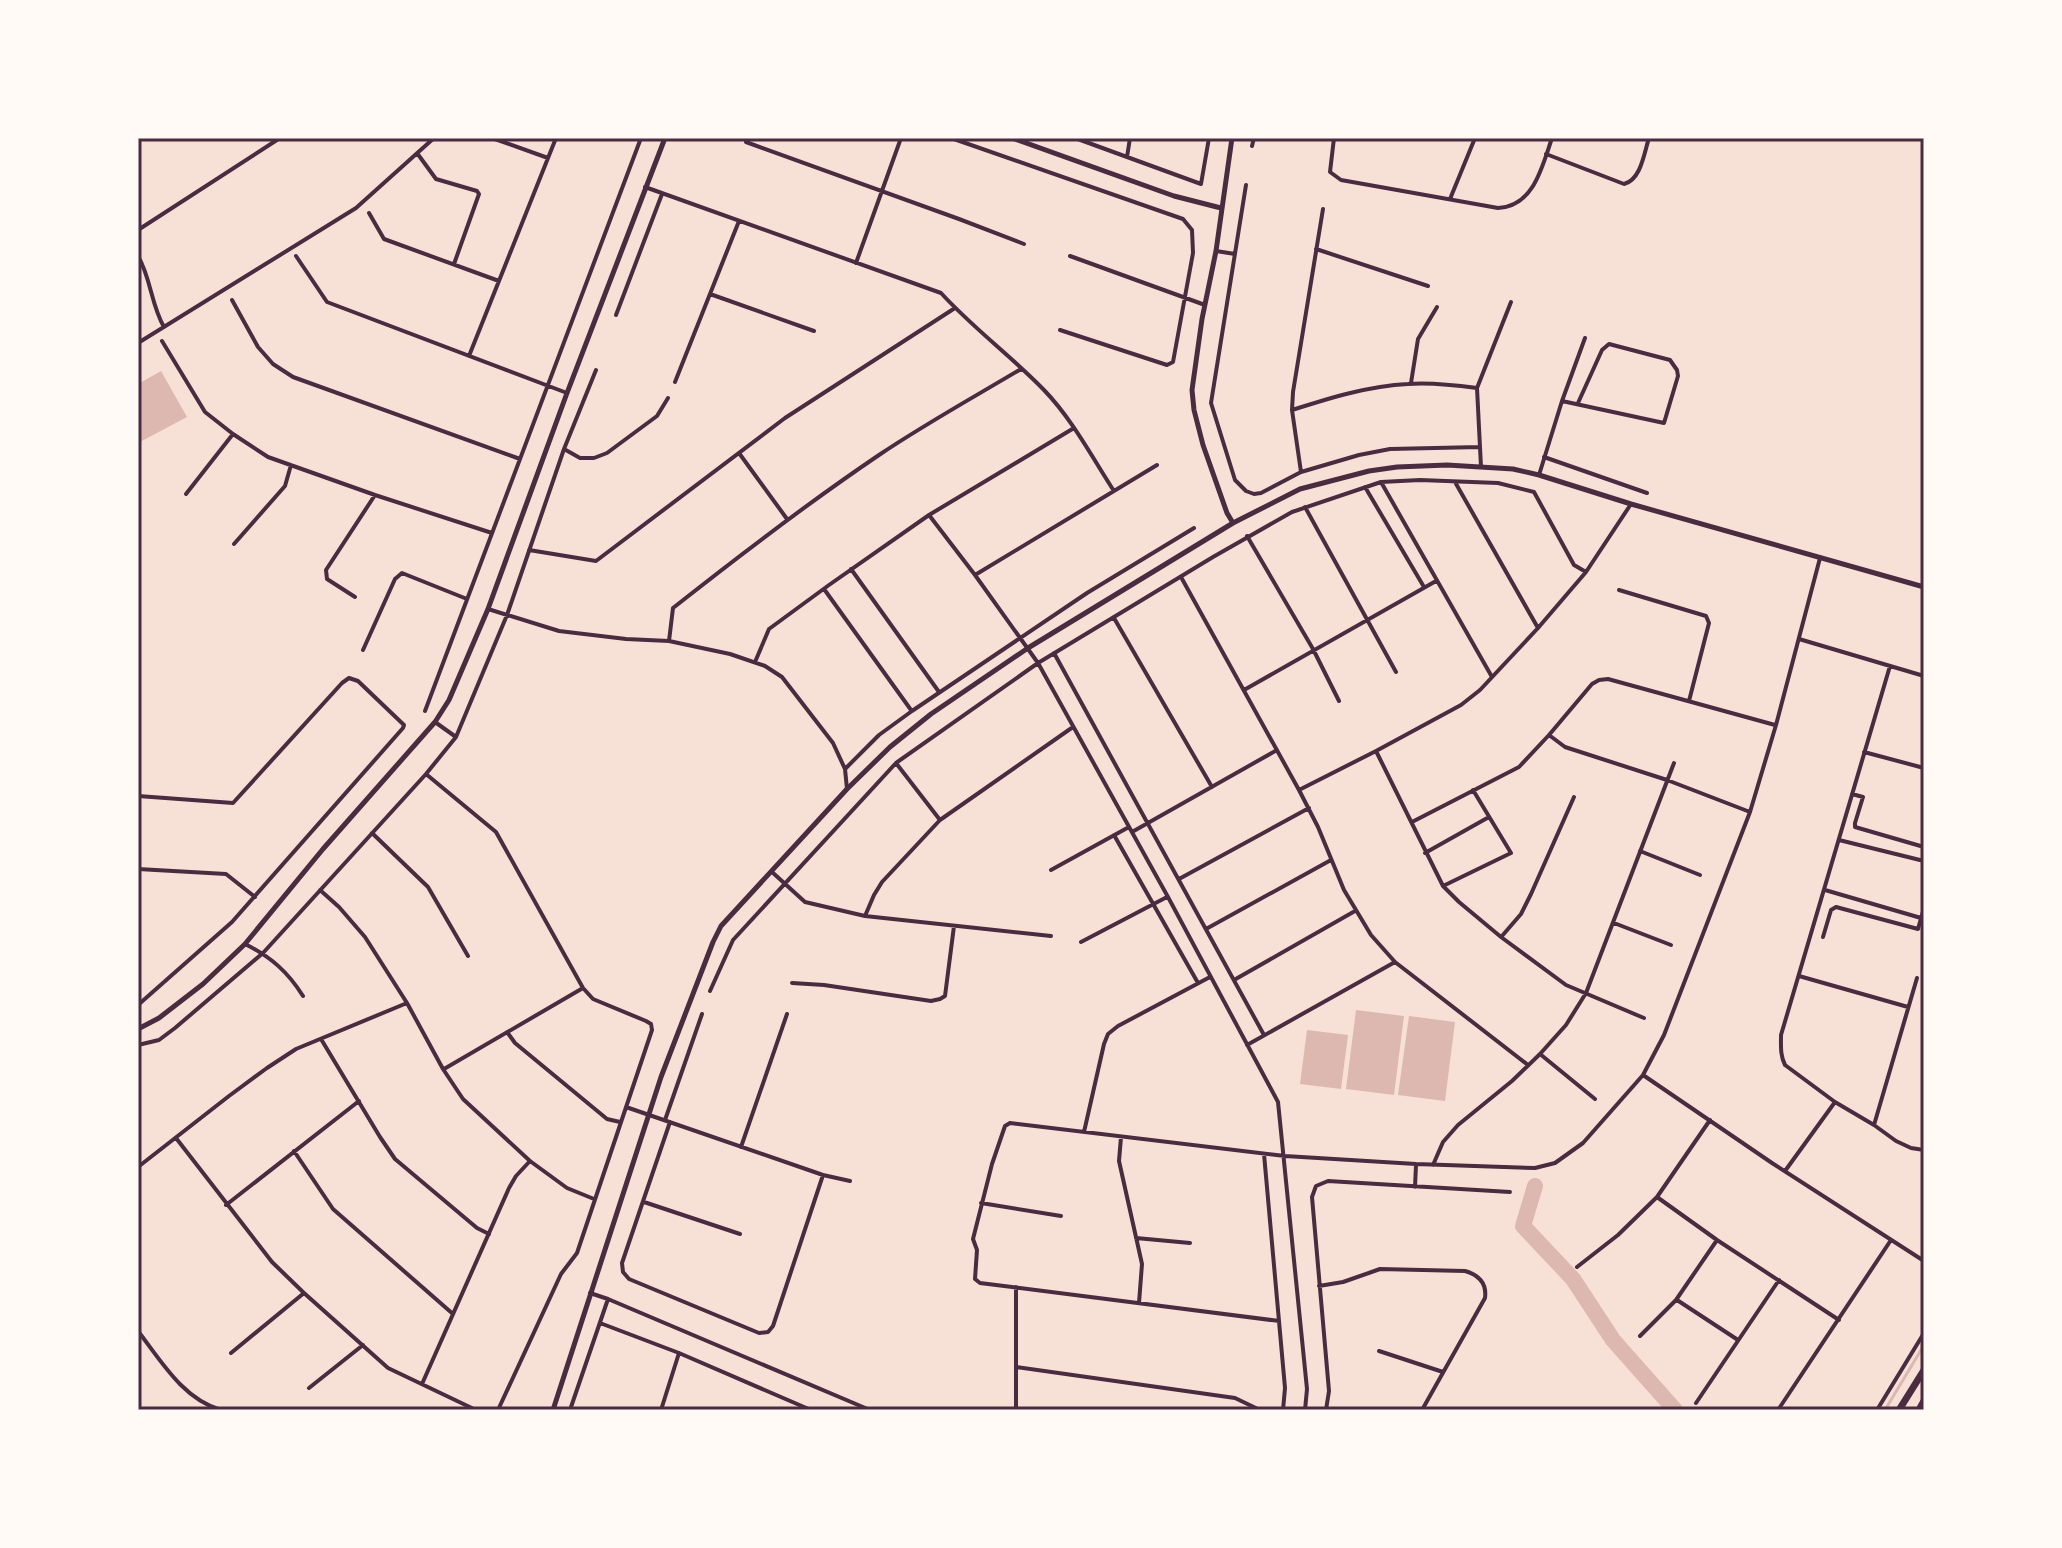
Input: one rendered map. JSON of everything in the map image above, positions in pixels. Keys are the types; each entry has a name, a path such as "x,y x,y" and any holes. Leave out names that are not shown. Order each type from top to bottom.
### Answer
{"main road":[{"path":"1899,1410 1924,1370"},
{"path":"1919,1410 1924,1401"}],"street":[{"path":"138,230 280,138"},
{"path":"138,343 356,208 434,138"},
{"path":"492,138 548,158"},
{"path":"469,356 556,138"},
{"path":"425,711 641,138"},
{"path":"138,1029 159,1018 203,984 245,944 323,849 435,722 449,700 488,609 665,138"},
{"path":"856,263 901,138"},
{"path":"951,138 1183,219 1192,230 1193,253 1173,362 1167,365 1060,330"},
{"path":"1012,138 1174,196 1221,208"},
{"path":"1075,138 1201,184 1209,138"},
{"path":"1127,157 1130,138"},
{"path":"1232,138 1216,251 1193,373 1194,410 1203,445 1233,523"},
{"path":"1252,146 1254,138"},
{"path":"1334,138 1330,172 1337,178 1498,208 1519,202 1534,185 1552,138"},
{"path":"1450,199 1475,138"},
{"path":"1546,154 1624,184 1636,177 1649,138"},
{"path":"746,142 1024,244"},
{"path":"417,153 436,179 479,194 454,264"},
{"path":"1246,185 1211,403 1235,480 1254,494 1301,472 1359,455 1390,449 1480,447"},
{"path":"645,187 941,293 1045,391 1074,428 1114,491"},
{"path":"616,315 662,194"},
{"path":"1301,472 1292,410 1323,209"},
{"path":"369,213 384,239 499,281"},
{"path":"675,382 739,221"},
{"path":"1316,249 1428,286"},
{"path":"1216,251 1235,254"},
{"path":"138,256 157,316 164,327"},
{"path":"296,256 327,302 567,393"},
{"path":"1070,256 1205,305"},
{"path":"710,294 814,331"},
{"path":"232,300 258,347 273,364 293,377 520,459"},
{"path":"1481,467 1477,388 1511,302"},
{"path":"1411,383 1418,339 1437,307"},
{"path":"529,550 596,561 785,418 955,308"},
{"path":"1539,475 1585,338"},
{"path":"162,341 205,412 268,457 492,533"},
{"path":"1562,401 1664,423 1678,376 1675,366 1670,360 1609,344 1602,350 1578,403"},
{"path":"669,641 673,608 787,519 882,453 1021,369"},
{"path":"138,1045 159,1040 263,953 456,737 507,615 564,449 596,370"},
{"path":"1292,410 1346,394 1411,383 1477,388"},
{"path":"564,449 580,458 594,458 607,453 657,416 668,398"},
{"path":"755,662 769,629 929,515 1074,428"},
{"path":"186,494 233,434"},
{"path":"739,453 787,519"},
{"path":"1544,457 1647,493"},
{"path":"234,544 285,486 291,465"},
{"path":"975,575 1157,465"},
{"path":"553,1410 661,1077 721,926 847,789 890,747 931,714 1028,648 1233,523 1300,489 1369,471 1424,465 1513,469 1924,587"},
{"path":"710,991 733,940 896,763 1038,663 1247,536 1305,507 1381,482 1498,483 1534,492 1574,565 1586,572"},
{"path":"1381,482 1492,677"},
{"path":"1455,482 1538,628"},
{"path":"1365,487 1424,587"},
{"path":"355,597 327,579 326,570 375,495"},
{"path":"1299,790 1461,705 1480,690 1586,572 1631,504"},
{"path":"1305,507 1396,672"},
{"path":"929,515 1038,663 1278,1102 1307,1389 1305,1410"},
{"path":"845,769 879,735 939,692 1087,593 1194,528"},
{"path":"1247,536 1313,649 1339,701"},
{"path":"1279,1321 980,1283 975,1279 977,1250 973,1239 1006,1124 1285,1156 1535,1168 1555,1163 1583,1143 1643,1075 1664,1035 1750,812 1820,558"},
{"path":"851,569 939,692"},
{"path":"363,650 395,579 402,573 467,599"},
{"path":"1181,577 1309,808 1355,911 1371,935 1395,962 1528,1065"},
{"path":"1244,690 1436,581"},
{"path":"824,589 912,711"},
{"path":"1619,590 1706,616 1709,623 1689,701"},
{"path":"488,609 559,631 669,641 730,654 765,666 782,677 833,743 845,769 847,789"},
{"path":"1114,618 1212,787"},
{"path":"1799,639 1924,676"},
{"path":"1054,653 1264,1035"},
{"path":"1890,666 1781,1035 1782,1058 1785,1065 1835,1102 1896,1141 1924,1150"},
{"path":"138,796 233,803 349,678 358,681 402,721 403,728 232,922 138,1005"},
{"path":"1412,822 1519,767 1592,684 1599,680 1608,679 1776,725"},
{"path":"435,722 456,737"},
{"path":"865,916 882,882 940,820 1074,727"},
{"path":"1549,735 1565,747 1667,780 1750,812"},
{"path":"1051,870 1114,835 1148,823 1277,750"},
{"path":"1376,751 1443,886 1459,902 1566,985 1644,1018"},
{"path":"1864,752 1924,768"},
{"path":"896,763 940,820"},
{"path":"1433,1165 1443,1142 1458,1125 1540,1054 1566,1025 1586,993 1674,763"},
{"path":"426,774 496,832 583,988 593,999 651,1024 652,1030 577,1253 561,1274 498,1410"},
{"path":"1443,886 1511,853 1473,790"},
{"path":"1852,794 1863,797 1855,827 1924,847"},
{"path":"1501,937 1521,914 1574,797"},
{"path":"1179,879 1309,808"},
{"path":"1425,853 1489,817"},
{"path":"372,833 428,887 468,956"},
{"path":"1114,835 1198,983"},
{"path":"1839,840 1924,861"},
{"path":"1640,851 1700,875"},
{"path":"1206,929 1331,860"},
{"path":"138,869 226,874 255,897"},
{"path":"772,872 805,902 865,916 1051,936"},
{"path":"320,889 365,937 463,1099 530,1161 567,1188 594,1199"},
{"path":"1825,890 1921,918"},
{"path":"1081,942 1168,897"},
{"path":"1823,937 1831,910 1836,907 1918,929 1924,908"},
{"path":"1234,980 1355,911"},
{"path":"1613,923 1671,945"},
{"path":"792,983 931,1001 940,999 945,996 954,926"},
{"path":"245,944 263,953 289,975 303,996"},
{"path":"1247,1045 1395,962"},
{"path":"1799,976 1909,1007"},
{"path":"1083,1132 1108,1034 1210,977"},
{"path":"1874,1125 1917,978"},
{"path":"443,1069 583,988"},
{"path":"138,1167 296,1049 407,1003"},
{"path":"702,1014 622,1263 623,1272 629,1279 759,1333 768,1332 773,1326 823,1175"},
{"path":"741,1147 787,1014"},
{"path":"507,1032 515,1043 607,1119 621,1123"},
{"path":"321,1039 395,1159 477,1228 489,1234"},
{"path":"1540,1054 1595,1099"},
{"path":"1643,1075 1924,1261"},
{"path":"226,1205 359,1101"},
{"path":"1785,1171 1835,1102"},
{"path":"626,1107 823,1175 850,1181"},
{"path":"1577,1267 1618,1235 1657,1197 1710,1120"},
{"path":"1121,1137 1119,1161 1142,1264 1139,1303"},
{"path":"176,1138 272,1262 304,1293 388,1368 476,1410"},
{"path":"294,1151 333,1209 453,1314"},
{"path":"1264,1154 1285,1388 1283,1410"},
{"path":"422,1384 509,1188 530,1161"},
{"path":"1415,1187 1416,1164"},
{"path":"1326,1410 1329,1391 1312,1197 1316,1186 1328,1181 1510,1192"},
{"path":"1657,1197 1839,1320"},
{"path":"643,1202 740,1234"},
{"path":"981,1203 1061,1216"},
{"path":"1136,1238 1190,1243"},
{"path":"1640,1336 1676,1300 1717,1240"},
{"path":"1778,1410 1891,1240"},
{"path":"1319,1286 1343,1282 1380,1269 1465,1271 1476,1274 1483,1282 1485,1298 1422,1410"},
{"path":"1696,1403 1779,1280"},
{"path":"1016,1287 1016,1410"},
{"path":"231,1353 304,1293"},
{"path":"590,1293 870,1410"},
{"path":"570,1410 608,1299"},
{"path":"1676,1300 1738,1340"},
{"path":"600,1323 811,1410"},
{"path":"138,1331 190,1395 221,1410"},
{"path":"1877,1410 1924,1333"},
{"path":"309,1388 363,1345"},
{"path":"1379,1351 1443,1372"},
{"path":"661,1410 679,1353"},
{"path":"1016,1367 1235,1398 1260,1410"}],"shaded area":[{"path":"161,371 187,417 138,443 138,384"},
{"path":"1356,1010 1404,1016 1394,1095 1346,1089"},
{"path":"1409,1016 1455,1022 1445,1101 1398,1095"},
{"path":"1307,1030 1348,1035 1341,1089 1300,1084"}],"waterway":[{"path":"1535,1186 1523,1226 1573,1279 1613,1340 1675,1410"},
{"path":"1885,1410 1924,1345"}]}
